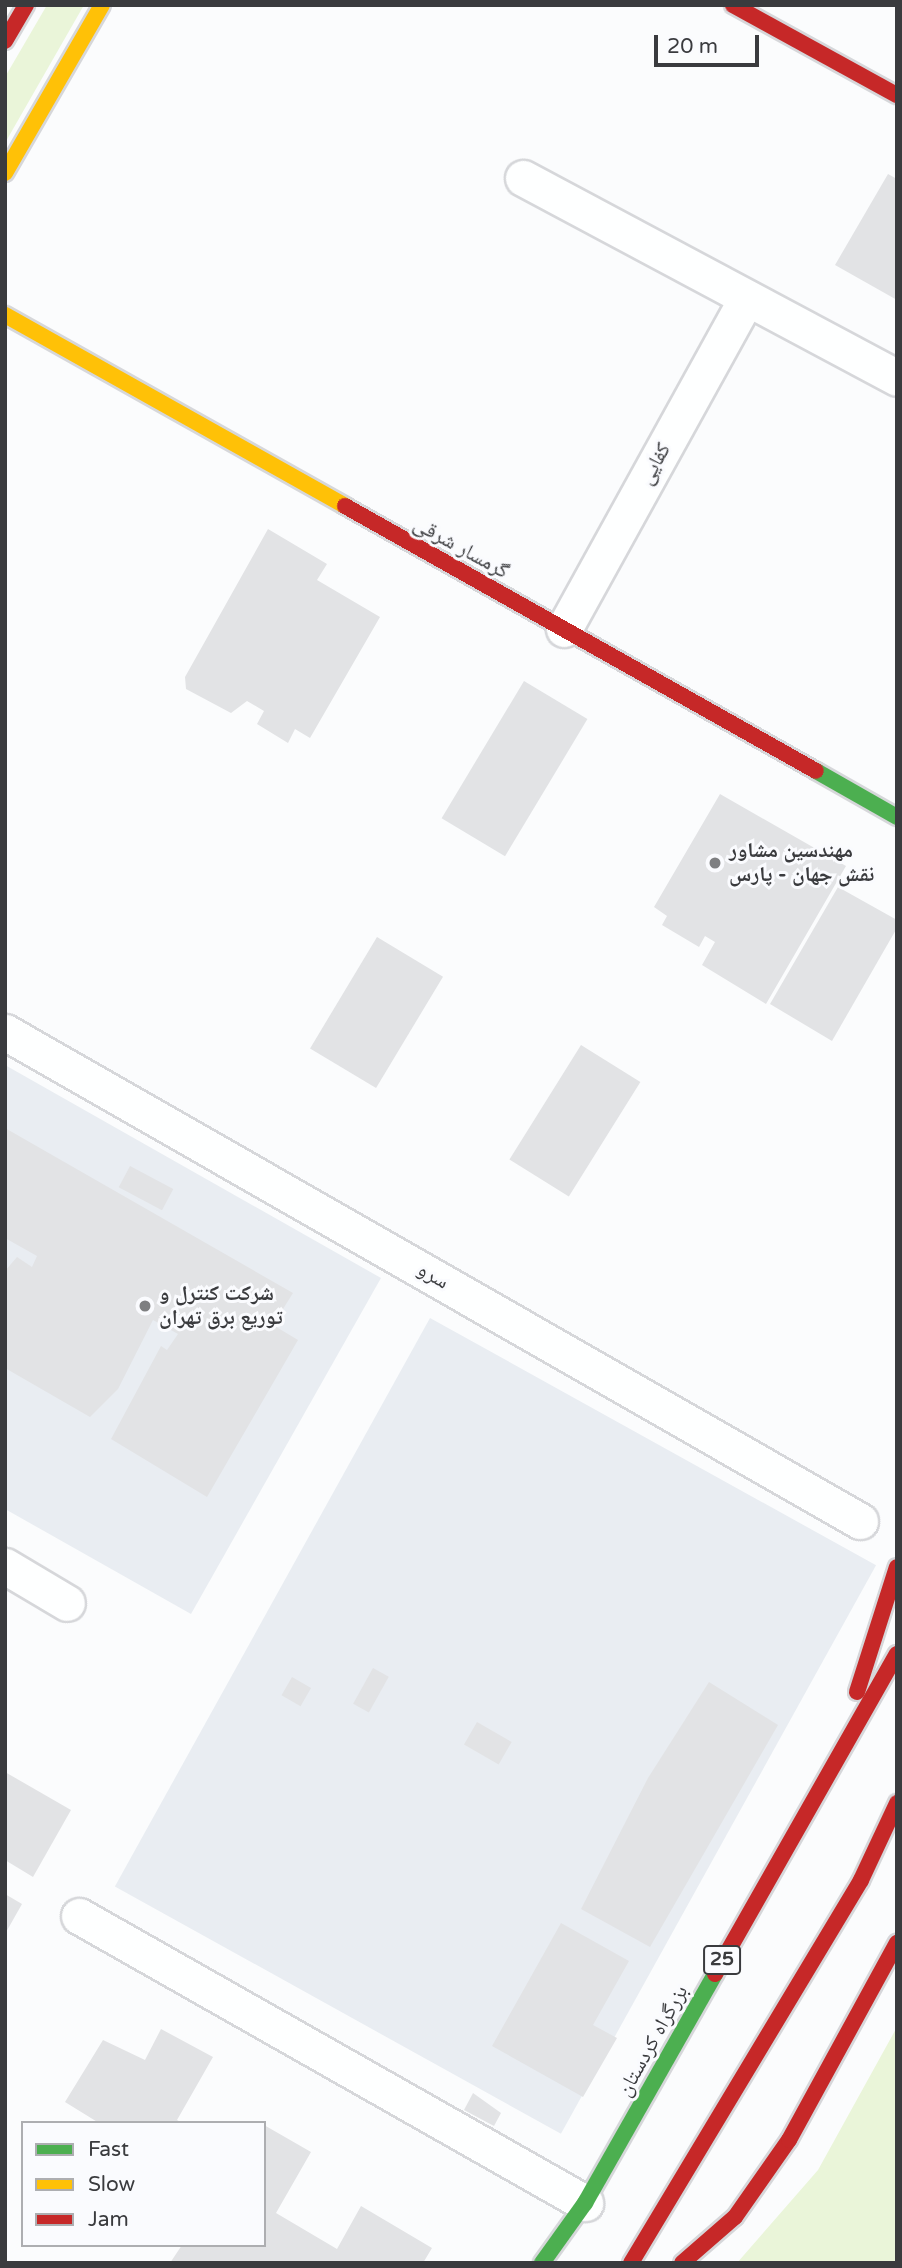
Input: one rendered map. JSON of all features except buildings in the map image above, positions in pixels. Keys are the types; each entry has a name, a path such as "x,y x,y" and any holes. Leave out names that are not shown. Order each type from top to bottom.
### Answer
{"main road":[{"path":"5,41 26,5"},
{"path":"5,173 102,5"},
{"path":"733,5 897,95"},
{"name":"گرمسار شرقی","path":"5,315 897,817"},
{"path":"832,1767 897,1567"},
{"name":"بزرگراه کردستان","path":"542,2263 585,2203 897,1654"},
{"path":"862,1880 897,1803"},
{"path":"632,2263 897,1822"},
{"path":"682,2263 735,2217 789,2140 897,1943"}],"street":[{"path":"523,178 897,378"},
{"name":"کفایی","path":"564,629 747,298"},
{"name":"سرو","path":"5,1032 860,1521"},
{"path":"5,1566 67,1603"},
{"path":"79,1916 585,2203"}],"shaded area":[{"path":"5,1065 381,1278 191,1614 5,1509"},
{"path":"430,1318 876,1565 561,2134 115,1887"}],"green space":[{"path":"47,5 84,5 5,143 5,77"},
{"path":"897,2027 897,2263 737,2263 818,2170"}],"traffic: fast":[{"path":"816,771 897,817"},
{"path":"542,2263 585,2203 715,1974"}],"traffic: slow":[{"path":"5,173 102,5"},
{"path":"5,315 345,506"}],"traffic: jam":[{"path":"5,41 26,5"},
{"path":"733,5 897,95"},
{"path":"345,506 816,771"},
{"path":"857,1692 897,1567"},
{"path":"715,1974 897,1654"},
{"path":"631,2263 861,1880 897,1803"},
{"path":"682,2263 735,2217 789,2140 897,1943"}],"place":[{"name":"مهندسین مشاور نقش جهان - پارس","path":"715,863"},
{"name":"شرکت کنترل و توریع برق تهران","path":"145,1306"}]}
